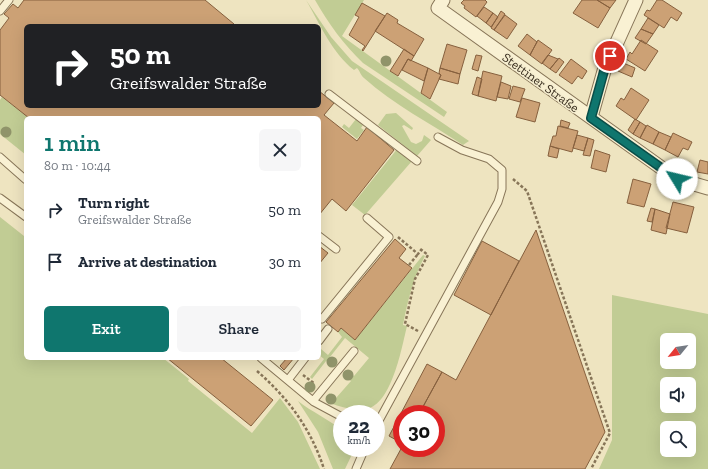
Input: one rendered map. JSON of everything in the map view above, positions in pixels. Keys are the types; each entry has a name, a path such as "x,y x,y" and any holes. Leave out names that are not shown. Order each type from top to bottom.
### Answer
{"street":[{"path":"591,118 604,71 636,0"},
{"name":"Stettiner Straße","path":"441,4 591,118 677,179 708,188"}],"lane":[{"path":"0,11 9,0"},
{"path":"329,94 417,161"},
{"path":"385,409 498,202 502,189 502,170 489,159 462,150 438,137"},
{"path":"1,160 24,178"},
{"path":"0,198 24,216"},
{"path":"322,319 389,237 367,218"},
{"path":"321,238 336,249"},
{"path":"321,338 328,329"},
{"path":"313,401 354,351"},
{"path":"263,360 313,401 333,412"},
{"path":"288,380 303,360"},
{"path":"356,469 361,457"}],"path":[{"path":"502,170 527,191 610,433 591,469"},
{"path":"389,237 393,232 418,254"},
{"path":"409,265 420,249 428,255 415,279 405,324 425,335"},
{"path":"257,372 278,390 296,412 314,443 324,469"}],"green space":[{"path":"306,0 331,37 352,61 469,141 463,145 387,97 363,77 357,68 354,70 346,63 333,47"},
{"path":"315,0 364,0 342,36 447,112 444,117 363,63 349,49 325,17"},
{"path":"2,97 26,116 24,116 24,153 0,134 0,100"},
{"path":"396,113 413,128 412,130 404,125 402,126 411,142 416,144 422,141 424,135 431,140 417,156 378,125 386,114"},
{"path":"356,119 363,125 361,128 364,130 357,139 342,127 344,124 349,128"},
{"path":"398,148 412,161 365,215 352,205"},
{"path":"0,217 24,236 24,360 165,360 189,379 188,381 252,433 280,398 298,422 320,469 0,469"},
{"path":"423,255 425,256 411,289 403,325 407,326 399,360 389,386 383,397 375,405 336,405 330,403 327,399 329,393 336,398 351,381 344,375 347,371 354,376 369,358 345,338 330,357 337,363 334,367 326,361 312,379 310,377 324,359 321,357 321,349 328,355 342,337 338,332 341,328 355,340"},
{"path":"612,295 708,314 708,469 599,469 612,440"},
{"path":"298,401 333,423 333,457 351,457 345,469 333,469 318,432"}],"building":[{"path":"24,0 205,0 234,24 24,24 24,108 321,108 321,93 334,103 324,115 357,141 367,127 394,150 346,211 332,199 321,213 321,116 26,116 0,95 0,30 9,18 4,14 13,4 18,8"},
{"path":"464,0 485,0 487,2 476,17 464,8 465,6 461,3"},
{"path":"582,0 597,0 610,8 598,28 573,13"},
{"path":"597,0 616,0 610,8"},
{"path":"657,0 662,0 682,13 677,21 671,17 664,28 644,15 647,10 650,11"},
{"path":"362,3 385,16 363,51 362,50 365,46 349,35 359,17 355,15"},
{"path":"484,7 493,13 486,23 477,16"},
{"path":"501,11 505,14 494,30 491,28"},
{"path":"387,13 398,20 397,23 424,39 414,56 375,31"},
{"path":"493,13 498,17 491,27 486,23"},
{"path":"505,15 517,24 507,39 494,30"},
{"path":"648,18 659,25 653,34 641,29"},
{"path":"641,29 653,34 646,44 635,38"},
{"path":"527,34 537,42 530,55 518,46"},
{"path":"538,40 552,50 542,64 530,55"},
{"path":"641,40 658,51 645,71 626,59 630,52 632,54"},
{"path":"447,44 467,50 460,74 440,68"},
{"path":"404,49 414,56 411,61 408,59 398,76 390,71"},
{"path":"476,55 482,56 478,71 472,69"},
{"path":"548,55 558,59 550,69 542,63"},
{"path":"559,58 564,62 556,73 550,69"},
{"path":"408,59 428,68 424,81 402,70"},
{"path":"571,59 587,71 582,79 578,76 572,84 559,75"},
{"path":"621,62 635,68 632,77 618,71"},
{"path":"428,68 441,75 430,99 421,93"},
{"path":"440,68 460,74 458,84 439,79 441,75 439,73"},
{"path":"483,71 502,76 496,101 478,96"},
{"path":"477,77 482,79 478,96 472,94"},
{"path":"501,82 511,86 508,99 497,97"},
{"path":"513,86 525,89 520,102 509,99"},
{"path":"631,88 649,100 636,120 616,106 621,98 624,100"},
{"path":"522,98 540,103 535,122 516,117"},
{"path":"635,119 640,122 633,134 628,130"},
{"path":"561,120 570,123 568,128 560,126"},
{"path":"640,122 646,126 640,138 633,134"},
{"path":"647,125 659,132 653,144 640,138"},
{"path":"558,126 578,131 572,152 550,146 553,136 556,136"},
{"path":"659,132 671,137 665,150 653,144"},
{"path":"673,133 692,142 688,150 683,148 678,157 665,150"},
{"path":"577,135 588,138 584,151 573,148"},
{"path":"588,138 594,140 590,156 583,155"},
{"path":"550,146 559,149 557,158 548,156"},
{"path":"595,150 610,155 606,172 591,168"},
{"path":"700,160 708,162 708,174 697,172"},
{"path":"633,179 651,184 644,207 627,203"},
{"path":"673,202 694,207 687,233 666,228"},
{"path":"651,208 655,209 652,222 647,221"},
{"path":"655,209 670,214 666,234 651,230"},
{"path":"536,230 605,432 585,469 390,469 397,457 445,457 445,405 424,405 442,372 456,380"},
{"path":"395,239 406,249 399,258 412,268 355,340 341,328 338,332 326,322"},
{"path":"482,241 519,261 491,315 454,295"},
{"path":"321,248 328,253 321,262"},
{"path":"169,360 223,360 273,400 251,426"},
{"path":"285,360 292,360 284,370 280,366"},
{"path":"427,364 442,372 424,405 405,405"},
{"path":"393,428 393,438 389,436"}],"route":[{"path":"610,56 604,71 591,118 677,179"}]}
